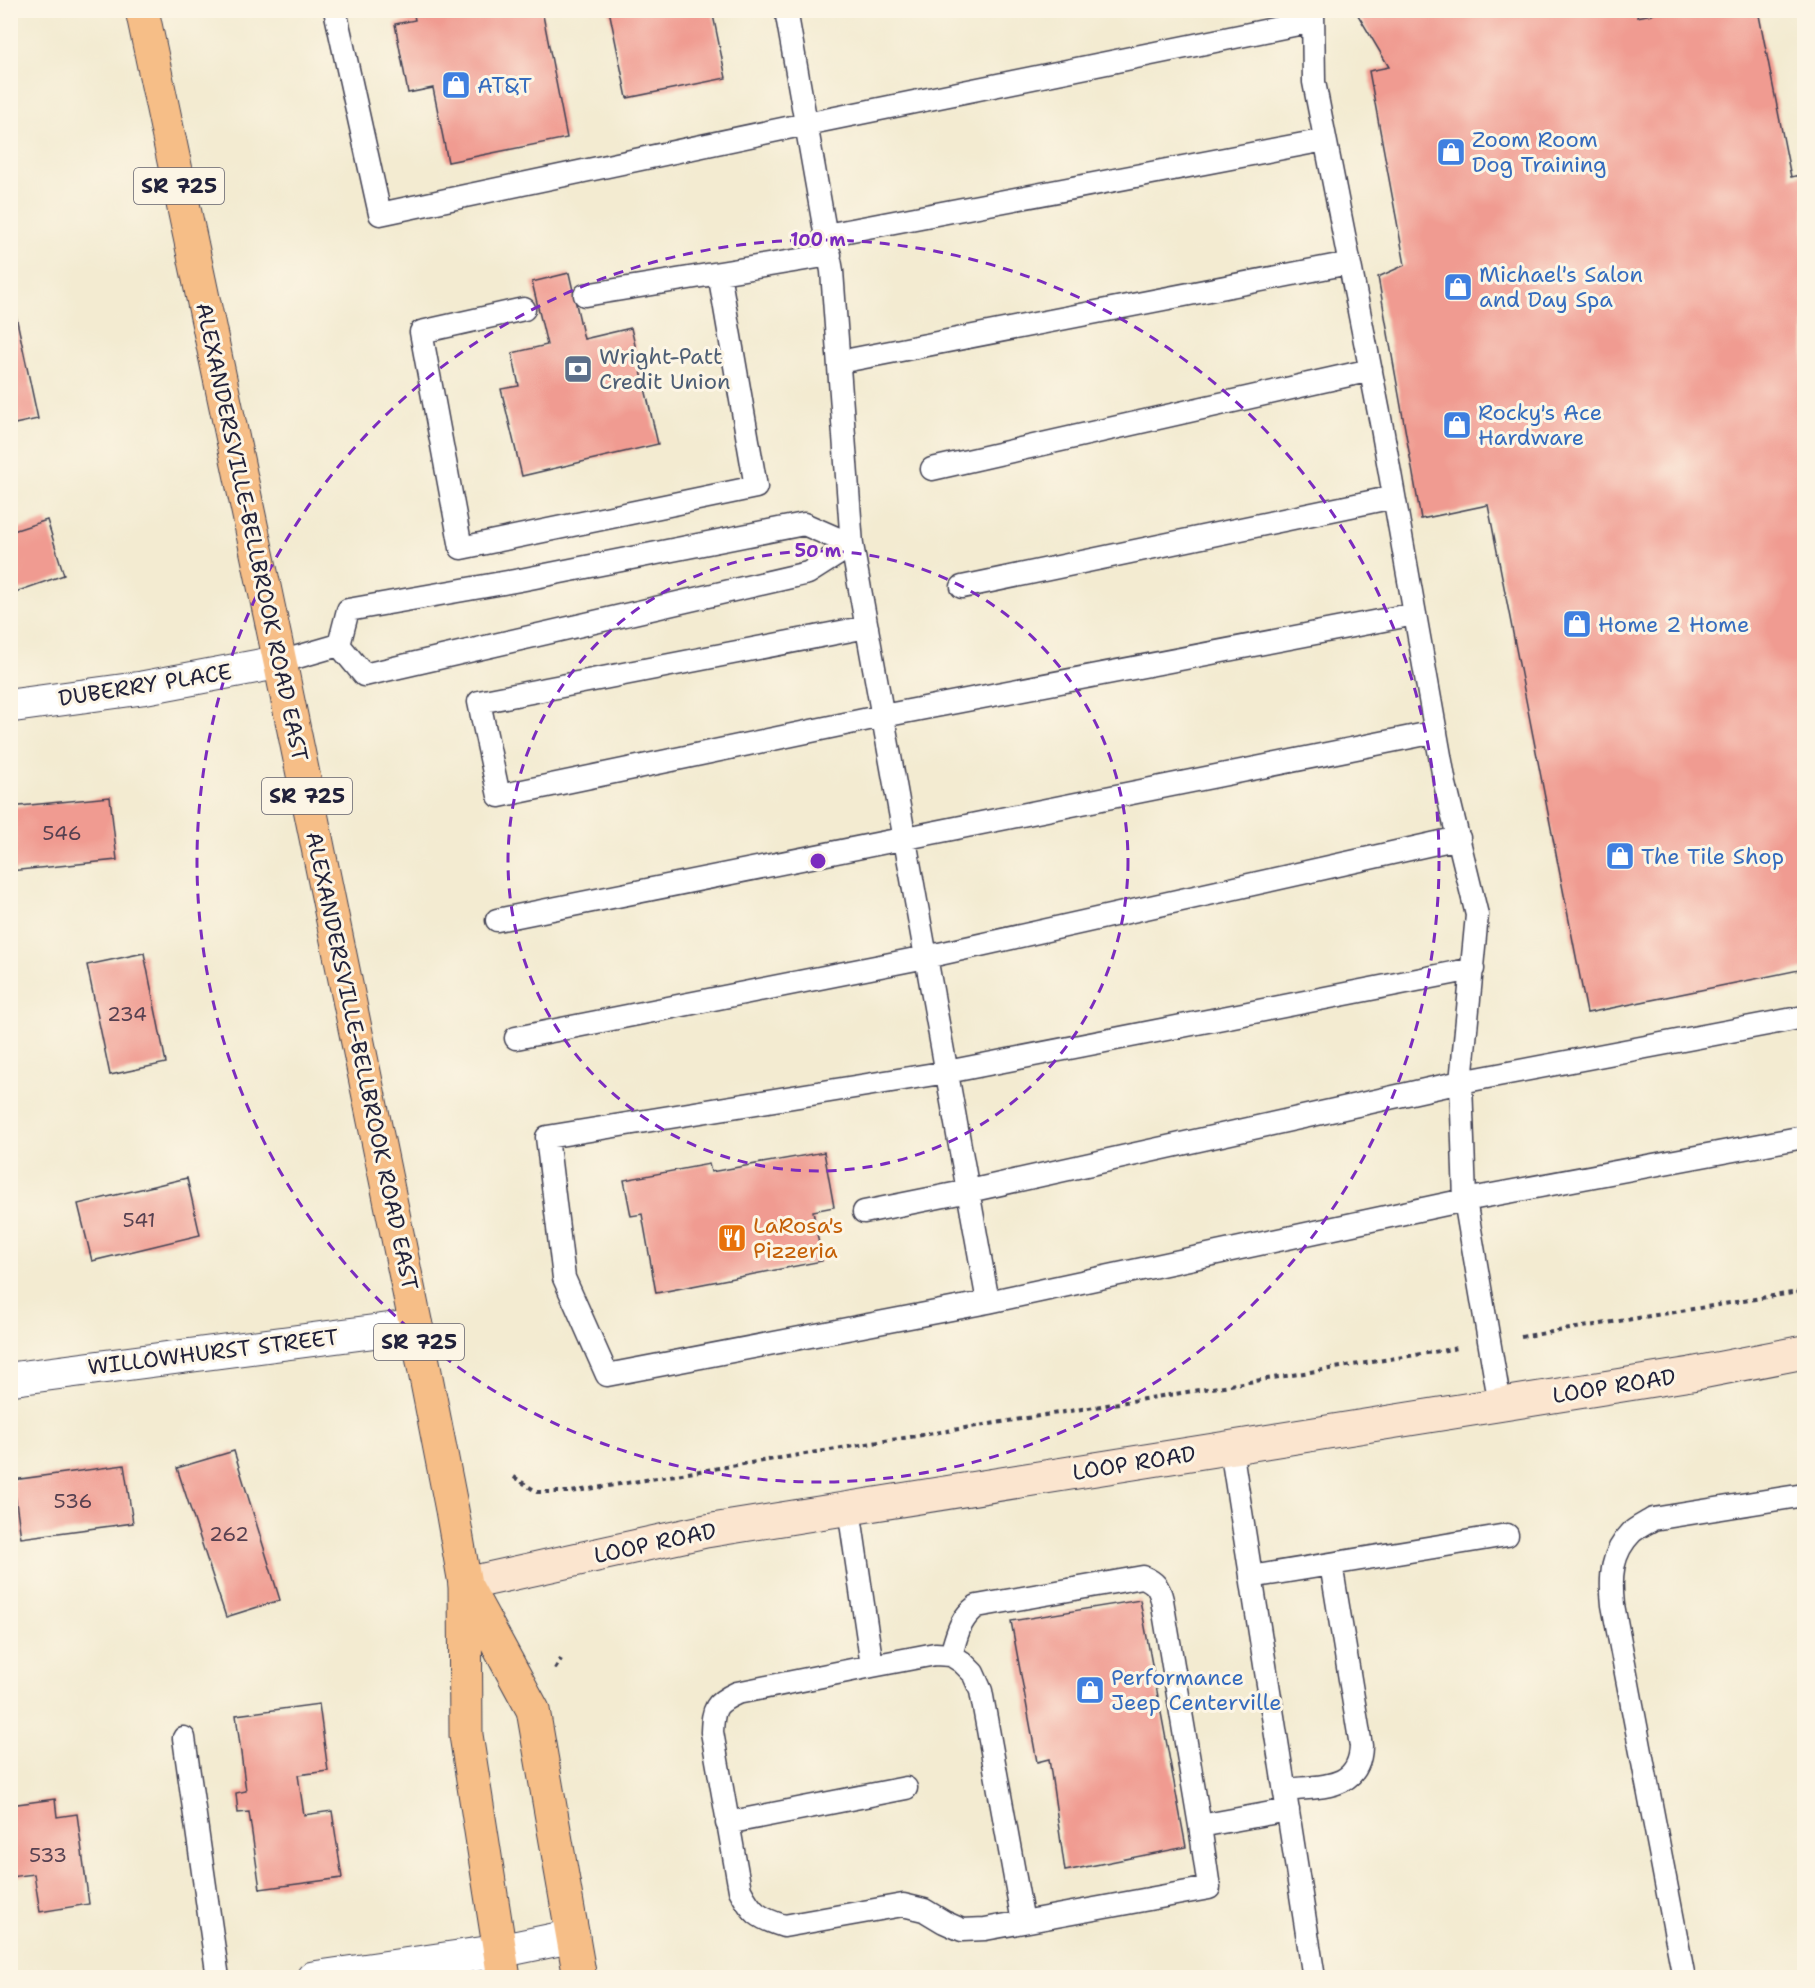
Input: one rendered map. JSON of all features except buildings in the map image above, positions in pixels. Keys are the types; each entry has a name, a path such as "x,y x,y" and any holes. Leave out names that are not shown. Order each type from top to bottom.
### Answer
{"main road":[{"name":"ALEXANDERSVILLE-BELLBROOK ROAD EAST","path":"142,10 280,663 416,1326 465,1584 466,1735 502,1964"},
{"name":"ALEXANDERSVILLE-BELLBROOK ROAD EAST","path":"465,1584 533,1710 580,1977"}],"street":[{"name":"DUBERRY PLACE","path":"10,706 142,688 280,663"},
{"name":"WILLOWHURST STREET","path":"10,1379 416,1326"},
{"name":"LOOP ROAD","path":"465,1584 706,1531 1500,1405 1690,1374 1804,1352"},
{"path":"313,1977 502,1964 573,1936"}],"lane":[{"path":"335,10 380,214 1313,16 1314,82 1371,370 1445,784 1477,915 1461,1082 1465,1200 1500,1405"},
{"path":"786,10 828,245 852,545 988,1302"},
{"path":"585,295 719,273 828,245 1325,140"},
{"path":"839,362 1349,263"},
{"path":"524,309 421,332 462,548 756,487 719,273"},
{"path":"932,469 1371,370"},
{"path":"962,587 1394,496"},
{"path":"339,645 348,610 520,580 804,524 852,545"},
{"path":"339,645 364,675 808,573 852,545"},
{"path":"867,627 479,702 499,796 883,716 1415,614"},
{"path":"280,663 339,645"},
{"path":"497,920 1436,732"},
{"path":"516,1038 926,957 1459,838"},
{"path":"1473,969 947,1071 547,1137 564,1278 607,1375 988,1302 1465,1200 1804,1137"},
{"path":"864,1212 969,1191 1461,1082 1804,1017"},
{"path":"1230,1448 1314,1977"},
{"path":"1684,1977 1613,1605 1610,1577 1617,1554 1633,1532 1653,1519 1804,1495"},
{"path":"849,1509 872,1666"},
{"path":"1251,1577 1507,1535"},
{"path":"1200,1826 1336,1783 1350,1777 1357,1769 1361,1759 1361,1746 1331,1564"},
{"path":"951,1655 960,1623 968,1612 977,1606 1143,1577 1152,1581 1159,1588 1162,1600 1209,1888 985,1929 962,1930 924,1910 903,1905 784,1926 765,1920 749,1907 740,1890 712,1732 713,1714 721,1700 737,1692 935,1654 951,1655 973,1673 981,1691 1023,1922"},
{"path":"184,1738 218,1977"},
{"path":"728,1823 906,1788"}],"path":[{"path":"514,1477 537,1492 571,1492 1804,1291"}],"place":[{"name":"AT&T","path":"456,85"},
{"name":"Zoom Room Dog Training","path":"1451,152"},
{"name":"Michael's Salon and Day Spa","path":"1458,287"},
{"name":"Wright-Patt Credit Union","path":"578,369"},
{"name":"Rocky's Ace Hardware","path":"1457,425"},
{"name":"Home 2 Home","path":"1577,624"},
{"name":"The Tile Shop","path":"1620,856"},
{"name":"LaRosa's Pizzeria","path":"732,1238"},
{"name":"Performance Jeep Centerville","path":"1090,1690"}]}
